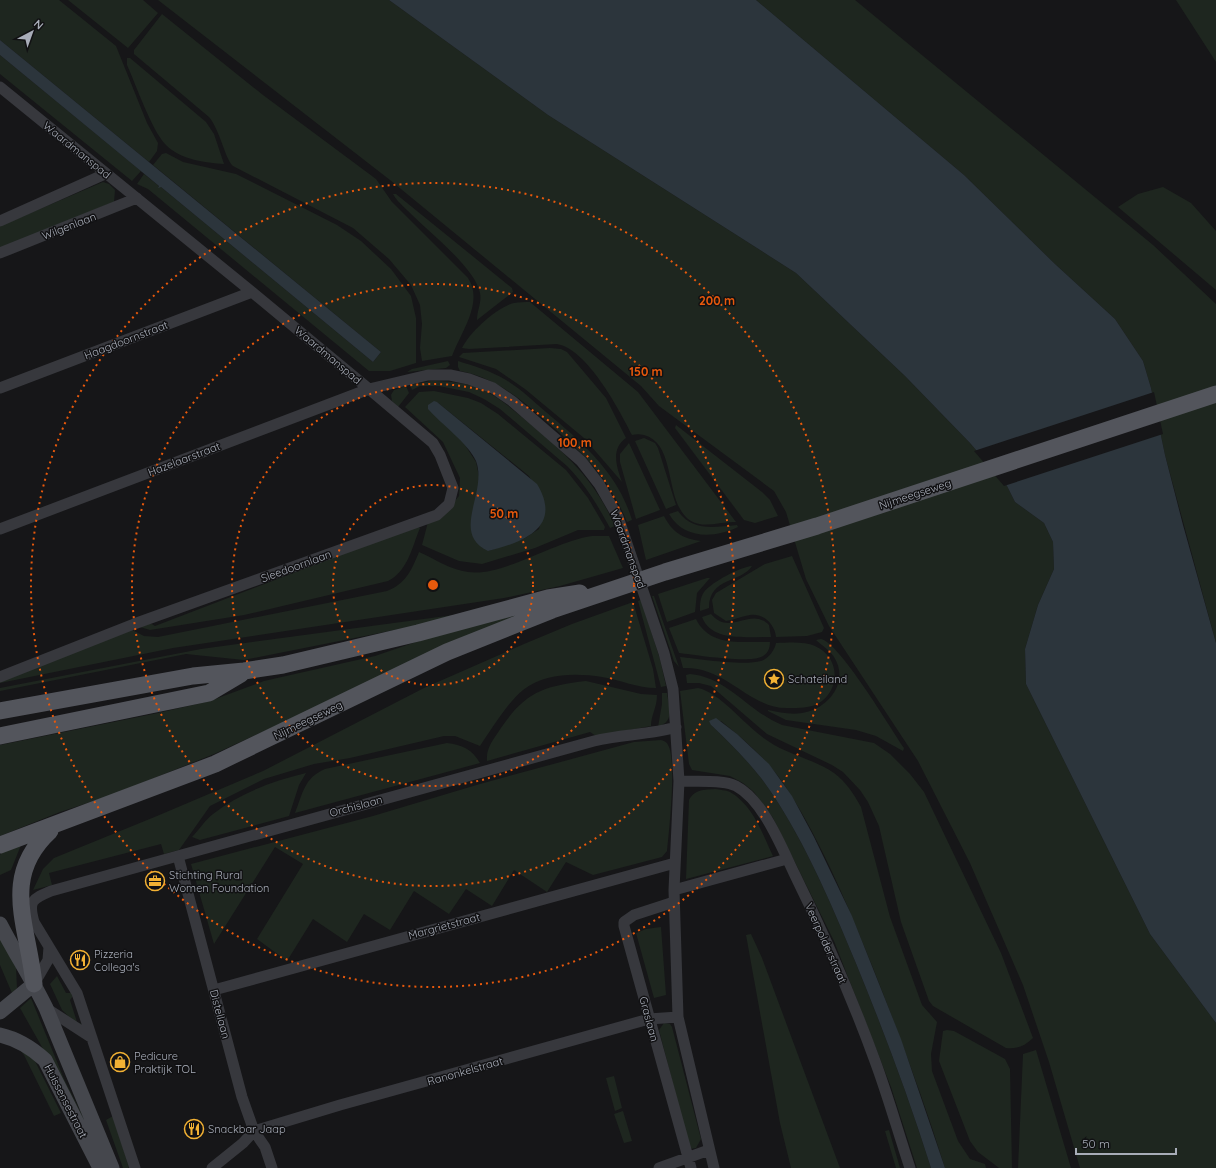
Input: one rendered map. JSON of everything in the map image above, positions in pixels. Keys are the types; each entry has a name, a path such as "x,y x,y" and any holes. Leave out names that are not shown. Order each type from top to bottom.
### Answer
{"main road":[{"name":"Nijmeegseweg","path":"0,845 215,764 447,652 552,610 665,572 817,526 1216,394"},
{"name":"Nijmeegseweg","path":"0,711 193,676 244,671 283,665 418,633 548,598 614,589"},
{"path":"0,736 209,693 244,671"},
{"path":"0,703 91,687 104,692"},
{"path":"34,984 33,968 22,925 17,892 20,869 35,842 60,823"}],"street":[{"name":"Waardmanspad","path":"0,87 369,389 428,375 450,375 469,379 501,393 576,456 606,495 622,526 664,653 673,689 676,727"},
{"path":"0,221 105,174"},
{"name":"Wilgenlaan","path":"0,253 137,198"},
{"name":"Haagdoornstraat","path":"0,388 252,292"},
{"name":"Hazelaarstraat","path":"0,529 369,389"},
{"name":"Sleedoornlaan","path":"0,677 134,624 438,515 449,504 453,488 440,455 433,443 369,389"},
{"path":"676,727 679,781 674,902 678,1017 714,1168"},
{"name":"Orchislaan","path":"49,947 34,922 31,912 32,903 37,897 51,891 594,740 614,736 663,731 676,727"},
{"name":"Veerpolderstraat","path":"679,781 725,783 735,785 748,795 760,810 787,859 858,1018 884,1086 910,1168"},
{"name":"Distellaan","path":"178,856 242,1097 254,1131 265,1147 272,1168"},
{"path":"674,890 787,859"},
{"name":"Margrietstraat","path":"214,990 675,863"},
{"name":"Graslaan","path":"674,902 634,915 624,922 648,1019 689,1163"},
{"name":"Huissensestraat","path":"0,924 17,958 34,984 46,1008 112,1168"},
{"path":"0,1012 34,984 48,960 49,947"},
{"path":"49,947 77,993 136,1168"},
{"path":"46,1008 92,1038"},
{"name":"Ranonkelstraat","path":"254,1131 340,1105 648,1019 678,1017"},
{"name":"Huissensestraat","path":"0,1034 13,1038 45,1060 100,1168"},
{"path":"212,1168 244,1143 254,1131"},
{"path":"659,1168 689,1163 709,1150"}],"shaded area":[{"path":"0,0 59,0 116,46 147,123 158,143 157,151 149,162 0,40"},
{"path":"68,0 143,0 158,13 128,48"},
{"path":"158,0 389,0 548,115 796,273 905,376 970,443 1007,486 1015,502 1044,523 1053,542 1054,569 1038,605 1025,649 1026,684 1150,934 1216,1023 1216,1168 1080,1168 1049,1062 1023,985 970,863 918,761 829,626 806,579 786,512 774,491 659,406 641,386 390,180"},
{"path":"389,0 756,0 964,175 1055,264 1115,319 1143,361 1151,388 1165,455 1183,525 1216,643 1216,1023 1150,934 1026,684 1025,649 1038,605 1054,569 1053,542 1044,523 1015,502 1007,486 970,443 905,376 796,273 548,115"},
{"path":"756,0 855,0 1153,245 1216,304 1216,643 1165,455 1151,388 1143,361 1115,319 1055,264 964,175"},
{"path":"1176,0 1216,0 1216,62"},
{"path":"162,14 263,95 376,179 392,202 468,278 474,297 472,307 452,356 422,361 420,348 422,324 420,305 411,285 389,259 353,228 233,166 227,157 216,129 209,117 134,54 134,50"},
{"path":"0,40 381,352 373,362 161,187 158,188 159,186 0,55"},
{"path":"0,55 141,171 132,181 0,74"},
{"path":"127,58 130,58 206,122 214,134 224,164 209,163 185,157 171,150 166,145 155,129 145,107 127,65"},
{"path":"166,153 183,162 236,174 337,225 361,241 391,269 411,296 416,318 416,363 390,371 369,371 148,189 137,184 144,174 373,362 381,352 153,165 162,154"},
{"path":"103,182 109,184 115,190 114,202 0,248 0,226"},
{"path":"1163,187 1191,203 1216,231 1216,290 1118,207 1138,194"},
{"path":"393,194 396,194 512,288 513,292 477,320 480,293 469,272 449,249 415,218"},
{"path":"530,302 638,392 736,522 707,525 691,521 682,513 677,502 662,450 655,441 644,435 632,435 601,382 580,357 568,348 557,344 469,349 462,348 477,328 500,309 514,303"},
{"path":"550,348 561,349 567,352 606,398 626,438 621,442 616,453 618,471 622,482 584,438 525,389 496,369 459,357 463,353"},
{"path":"448,361 450,365 446,368 407,372 412,369"},
{"path":"458,361 488,371 511,384 527,395 573,435 598,460 608,473 626,503 632,520 627,522 620,506 603,478 571,443 506,390 473,374 460,371"},
{"path":"431,381 454,382 476,387 510,407 567,457 589,481 607,509 615,526 610,528 580,480 567,466 500,409 469,392 439,386 420,386 412,390 410,385"},
{"path":"406,386 409,393 398,407 392,401 391,395 394,390"},
{"path":"434,391 468,398 481,403 498,414 566,470 588,498 605,527 604,530 578,530 535,548 482,564 459,561 422,545 428,522 448,509 459,496 460,478 443,442 405,407 419,392","holes":["437,402 529,476 545,504 539,529 525,538 488,551 477,493 480,481 476,462"]},
{"path":"434,401 537,484 544,499 545,511 542,522 536,530 514,543 488,551 477,543 472,534 471,523 472,511 478,486 476,461 467,447 428,409 428,405"},
{"path":"676,425 762,492 770,500 778,516 755,523 744,520 675,428"},
{"path":"644,438 655,443 658,448 676,505 666,509 635,441"},
{"path":"629,443 660,510 636,519 620,462 620,454"},
{"path":"678,511 690,522 704,527 737,525 738,527 729,531 710,535 691,532 683,529 669,514"},
{"path":"664,516 667,522 679,534 701,541 646,560 638,525"},
{"path":"416,526 420,528 405,565 395,577 388,581 244,615 150,630 140,627 150,623 155,626"},
{"path":"592,536 609,536 623,568 560,586 504,598 173,648 0,683 0,679 132,630 144,636 158,637 387,591 394,588 404,580 411,570 419,552 455,569 468,572 482,572 513,564 562,544"},
{"path":"792,556 824,628 822,632 807,636 776,637 771,624 760,616 750,615 726,621 714,613 712,600 716,593 765,564"},
{"path":"752,566 741,575 726,582 714,591 710,598 709,608 700,611 702,597 708,588 734,572"},
{"path":"710,578 697,593 695,612 667,622 658,594"},
{"path":"652,596 654,596 679,667 674,661"},
{"path":"641,600 660,659 666,686 661,687 638,601"},
{"path":"547,602 214,754 112,795 60,812 0,836 0,745 210,701 264,681 375,656 454,629"},
{"path":"633,602 653,669 656,688 642,687 609,678 582,675 551,677 541,680 532,684 517,695 500,716 480,746 455,736 444,736 350,758 314,764 264,779 210,806 179,850 164,854 161,844 49,873 52,885 33,890 43,869 54,858 263,771 424,688 572,624"},
{"path":"461,614 470,615 244,660 186,654 0,691 0,688 201,649"},
{"path":"711,614 718,620 725,623 733,623 755,618 762,620 769,625 771,637 732,636 714,631 707,625 702,617"},
{"path":"696,619 702,628 710,635 718,639 738,642 770,642 769,649 765,655 754,659 721,658 679,653 669,628"},
{"path":"821,639 829,644 840,655 852,670 904,748 903,751 876,736 856,730 786,720 768,711 793,714 802,713 820,706 834,693 838,685 838,666 832,654 816,640"},
{"path":"776,643 811,644 823,651 829,658 835,673 834,682 826,697 819,703 800,708 775,707 750,696 726,680 713,674 699,669 683,668 680,657 721,662 744,663 761,661 769,656"},
{"path":"690,674 715,681 759,712 782,725 874,743 890,754 910,774 924,792 1001,953 1033,1038 1021,1046 1006,1048 933,1006 929,1001 901,922 879,826 868,802 860,790 843,772 832,765 767,734 711,686 699,683 687,683 686,675"},
{"path":"586,681 641,694 657,695 651,726 596,736 590,732 487,761 490,745 494,738 508,718 526,700 546,689"},
{"path":"698,688 715,696 760,735 776,746 818,764 834,773 846,784 856,797 861,807 890,917 922,1005 937,1022 931,1054 932,1071 958,1141 970,1159 985,1164 986,1168 945,1168 920,1092 883,993 842,894 819,844 792,797 778,776 765,761 744,740 721,721 711,725 749,764 775,798 789,820 825,890 886,1038 931,1168 917,1168 891,1087 834,941 773,818 754,792 743,783 730,776 692,770 689,764 680,691"},
{"path":"662,693 667,693 670,713 667,721 658,727 662,704"},
{"path":"716,718 737,734 769,764 792,796 814,837 852,916 901,1039 945,1168 931,1168 886,1038 825,890 813,866 789,820 761,778 711,725 709,721"},
{"path":"661,740 668,745 671,753 672,765 671,813 667,851 662,857 593,875 566,862 547,892 514,870 492,906 466,889 449,914 414,891 390,930 364,914 347,942 313,919 287,961 257,939 303,864 275,847 214,944 191,864 373,816 480,784 634,742"},
{"path":"447,743 466,748 474,754 480,763 295,813 302,793 308,782 325,769"},
{"path":"306,773 299,785 289,816 200,840 192,837 210,816 234,800 269,784"},
{"path":"715,789 730,792 745,805 751,812 761,830 773,856 686,879 689,800 691,796 697,792"},
{"path":"21,845 11,870 0,875 0,855 2,851"},
{"path":"661,927 666,995 654,998 636,933 646,929"},
{"path":"0,933 16,967 17,988 12,993 0,965"},
{"path":"751,934 762,958 840,1168 791,1168 780,1123 746,935"},
{"path":"57,976 66,993 71,993 73,996 70,1000 77,1022 82,1024 80,1027 62,1010 50,984"},
{"path":"31,998 64,1079 101,1152 20,1008"},
{"path":"664,1023 670,1024 672,1027 701,1139 696,1148 690,1149 659,1030"},
{"path":"943,1031 954,1031 1005,1059 1010,1069 1012,1168 999,1168 978,1152 970,1141 939,1061"},
{"path":"20,1050 33,1058 61,1113 54,1116 24,1055"},
{"path":"1036,1050 1071,1168 1018,1168 1023,1054"},
{"path":"614,1076 622,1108 615,1111 606,1078"},
{"path":"623,1111 632,1141 624,1143 614,1114"},
{"path":"113,1116 129,1167 128,1168 123,1168 106,1120"},
{"path":"889,1130 900,1168 896,1168 885,1131"}],"pier":[{"path":"1154,392 1163,434 1004,486 974,451"}],"place":[{"name":"Schateiland","path":"774,679"},
{"name":"Stichting Rural Women Foundation","path":"155,881"},
{"name":"Pizzeria Collega's","path":"80,960"},
{"name":"Pedicure Praktijk TOL","path":"120,1062"},
{"name":"Snackbar Jaap","path":"194,1129"}]}
